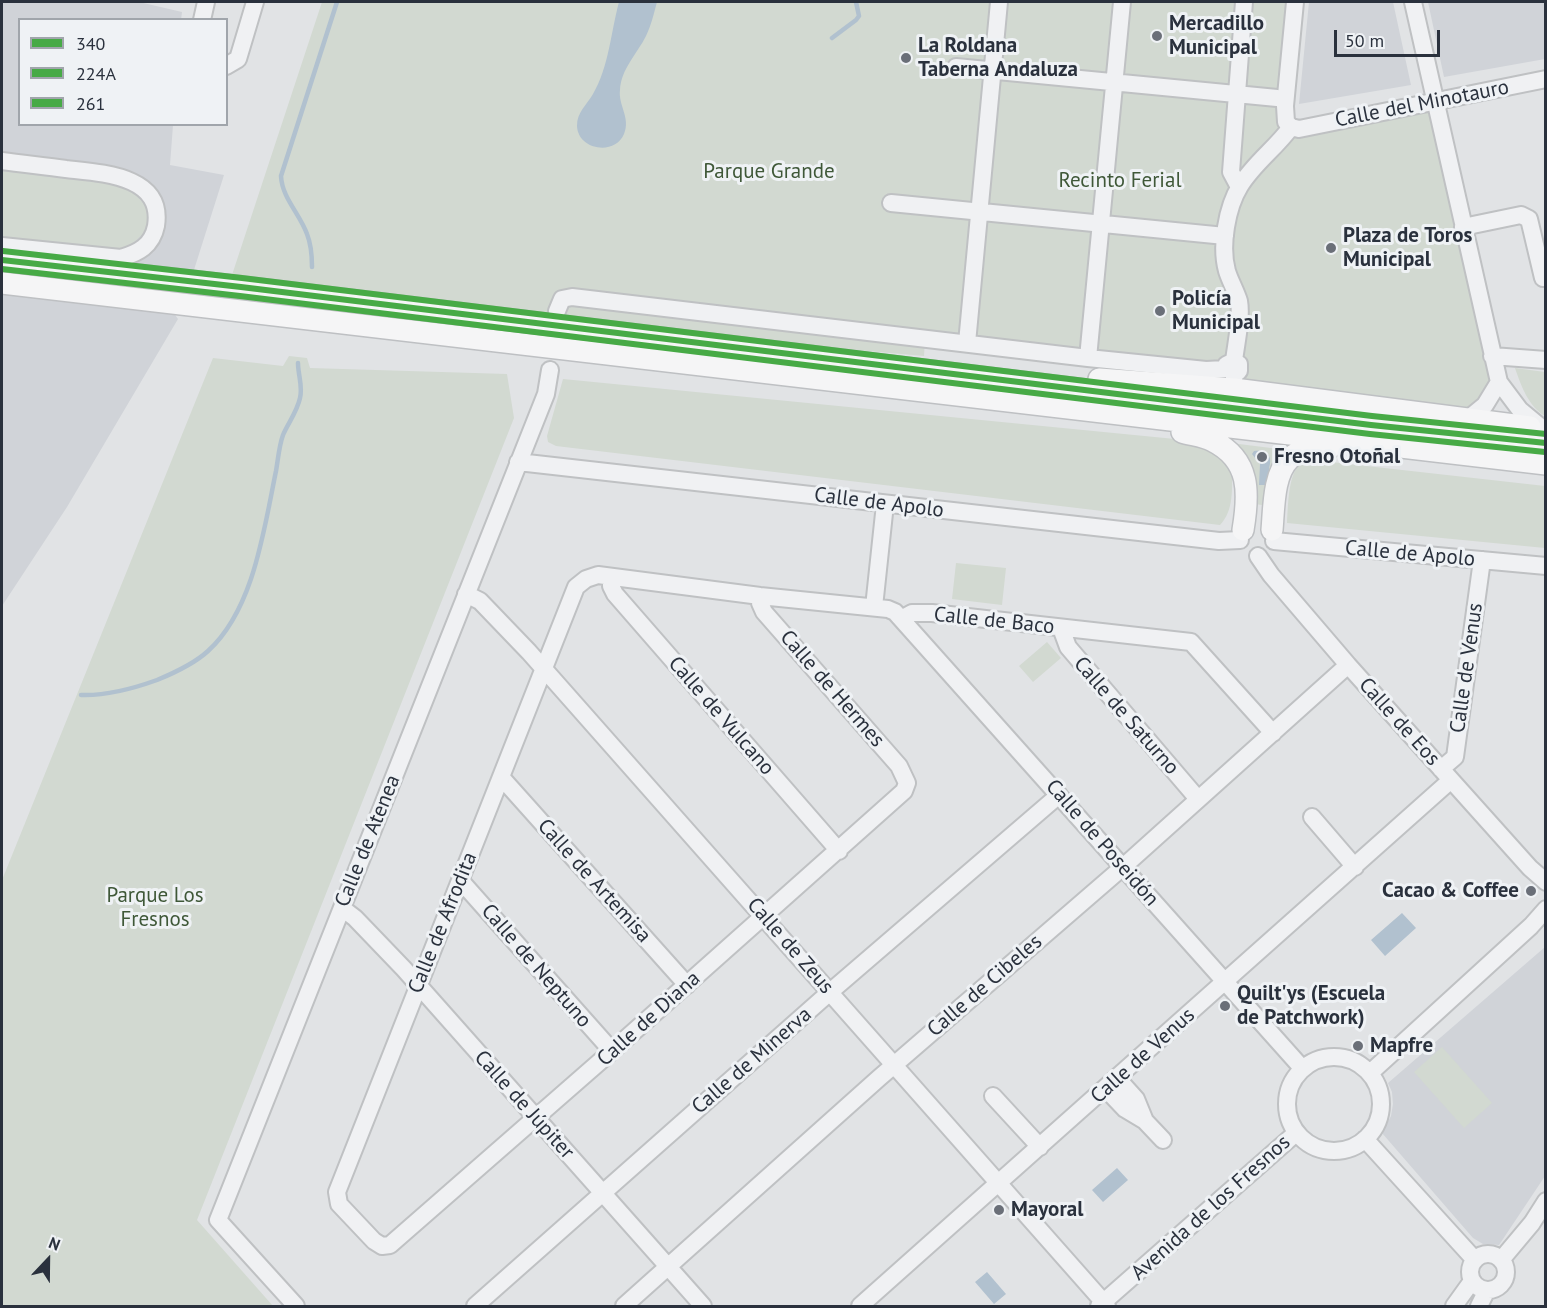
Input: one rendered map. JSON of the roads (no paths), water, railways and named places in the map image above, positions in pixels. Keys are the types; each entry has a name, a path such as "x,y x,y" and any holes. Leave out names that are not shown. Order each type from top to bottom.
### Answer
{"main road":[{"path":"2,260 241,287 1368,443 1545,464"},
{"path":"2,283 961,386 1371,425 1545,434"},
{"path":"961,386 1078,378 1232,374 1545,434"},
{"path":"961,386 1073,420 1176,431 1213,441 1228,452 1243,468 1247,489 1241,535"},
{"path":"1273,536 1280,473 1291,457 1308,449 1368,443"}],"street":[{"path":"202,18 206,2"},
{"path":"228,65 238,59 255,2"},
{"path":"968,344 999,2"},
{"path":"1088,358 1122,2"},
{"path":"1239,187 1231,172 1244,2"},
{"path":"557,310 562,299 572,297 1232,374 1239,302 1226,268 1225,236 1229,211 1239,187 1257,163 1295,128 1286,122 1285,106 1295,2"},
{"path":"1413,2 1499,382 1520,410 1545,434"},
{"path":"956,67 1277,98"},
{"name":"Calle del Minotauro","path":"1295,128 1545,79"},
{"path":"2,161 124,177 142,188 153,200 156,211 156,227 150,241 139,252 121,258 2,246"},
{"path":"891,203 1225,236"},
{"path":"1463,227 1521,214 1526,215 1529,219 1543,278"},
{"path":"1492,356 1545,360"},
{"name":"Calle de Atenea","path":"296,1306 218,1220 546,394 550,370"},
{"path":"1468,419 1485,405 1499,382"},
{"name":"Calle de Apolo","path":"518,462 1207,540 1241,535"},
{"path":"874,607 885,504"},
{"path":"1256,522 1266,524 1273,536 1269,551 1258,556 1246,552 1241,535 1248,524 1256,522"},
{"name":"Calle de Apolo","path":"1273,536 1545,566"},
{"name":"Calle de Eos","path":"1258,556 1271,575 1348,666 1545,882"},
{"name":"Calle de Venus","path":"860,1306 1355,867 1446,775 1455,757 1482,560"},
{"name":"Calle de Baco","path":"576,587 586,579 598,576 612,577 760,596 874,607 888,609 903,618 912,613 932,613 1191,642 1273,733"},
{"name":"Calle de Vulcano","path":"612,577 611,586 615,594 839,851"},
{"name":"Calle de Afrodita","path":"382,1246 374,1241 339,1204 337,1192 576,587"},
{"name":"Calle de Zeus","path":"466,594 480,601 543,669 830,992 1103,1305"},
{"name":"Calle de Hermes","path":"760,596 764,612 899,766 907,783"},
{"name":"Calle de Poseidón","path":"903,618 1302,1068"},
{"name":"Calle de Saturno","path":"1060,628 1068,647 1198,800"},
{"name":"Calle de Cibeles","path":"624,1306 893,1065 1123,867 1348,666"},
{"name":"Calle de Artemisa","path":"501,777 687,985"},
{"name":"Calle de Diana","path":"382,1246 390,1245 839,851 898,798 907,783"},
{"name":"Calle de Minerva","path":"475,1306 830,992 1059,795"},
{"path":"1312,817 1355,867"},
{"name":"Calle de Neptuno","path":"460,880 612,1051"},
{"name":"Calle de Júpiter","path":"342,908 355,918 418,985 703,1306"},
{"path":"1370,1073 1531,926 1545,909"},
{"path":"1302,1068 1319,1058 1337,1056 1355,1061 1370,1073 1379,1088 1381,1106 1377,1123 1365,1139 1475,1260"},
{"name":"Avenida de los Fresnos","path":"1302,1068 1291,1083 1286,1100 1288,1117 1296,1133 1311,1146 1330,1151 1350,1148 1365,1139"},
{"path":"1112,1084 1136,1099 1145,1121 1163,1140"},
{"path":"993,1096 1040,1147"},
{"name":"Avenida de los Fresnos","path":"1103,1305 1296,1133"},
{"path":"1501,1260 1526,1231 1545,1201"},
{"path":"1487,1254 1501,1260 1505,1267 1503,1282 1494,1289 1480,1289 1472,1281 1471,1266 1475,1260 1487,1254"},
{"path":"1454,1306 1472,1281"},
{"path":"1479,1306 1487,1290"}],"water":[{"path":"619,2 657,2 648,32 626,68 621,82 620,96 626,122 624,134 613,145 598,147 590,145 579,134 577,121 603,72"},
{"path":"1254,451 1268,454 1269,468 1272,473 1267,485 1259,485 1260,464 1252,454"},
{"path":"1402,913 1416,928 1385,956 1371,940"},
{"path":"1117,1168 1128,1180 1103,1202 1092,1190"},
{"path":"987,1272 1006,1294 994,1304 975,1282"}],"waterway":[{"path":"312,267 308,238 284,192 281,176 337,2"},
{"path":"832,38 859,16 856,2"},
{"path":"81,695 119,691 163,677 197,660 224,634 247,591 255,567 282,439 300,398 298,363"}],"place":[{"name":"Mercadillo Municipal","path":"1157,36"},
{"name":"La Roldana Taberna Andaluza","path":"906,58"},
{"name":"Plaza de Toros Municipal","path":"1331,248"},
{"name":"Policía Municipal","path":"1160,311"},
{"name":"Fresno Otoñal","path":"1262,457"},
{"name":"Cacao & Coffee","path":"1531,891"},
{"name":"Quilt'ys (Escuela de Patchwork)","path":"1225,1006"},
{"name":"Mapfre","path":"1358,1046"},
{"name":"Mayoral","path":"999,1210"}],"park label":[{"name":"Parque Grande","path":"769,172"},
{"name":"Recinto Ferial","path":"1120,181"},
{"name":"Parque Los Fresnos","path":"155,908"}]}
